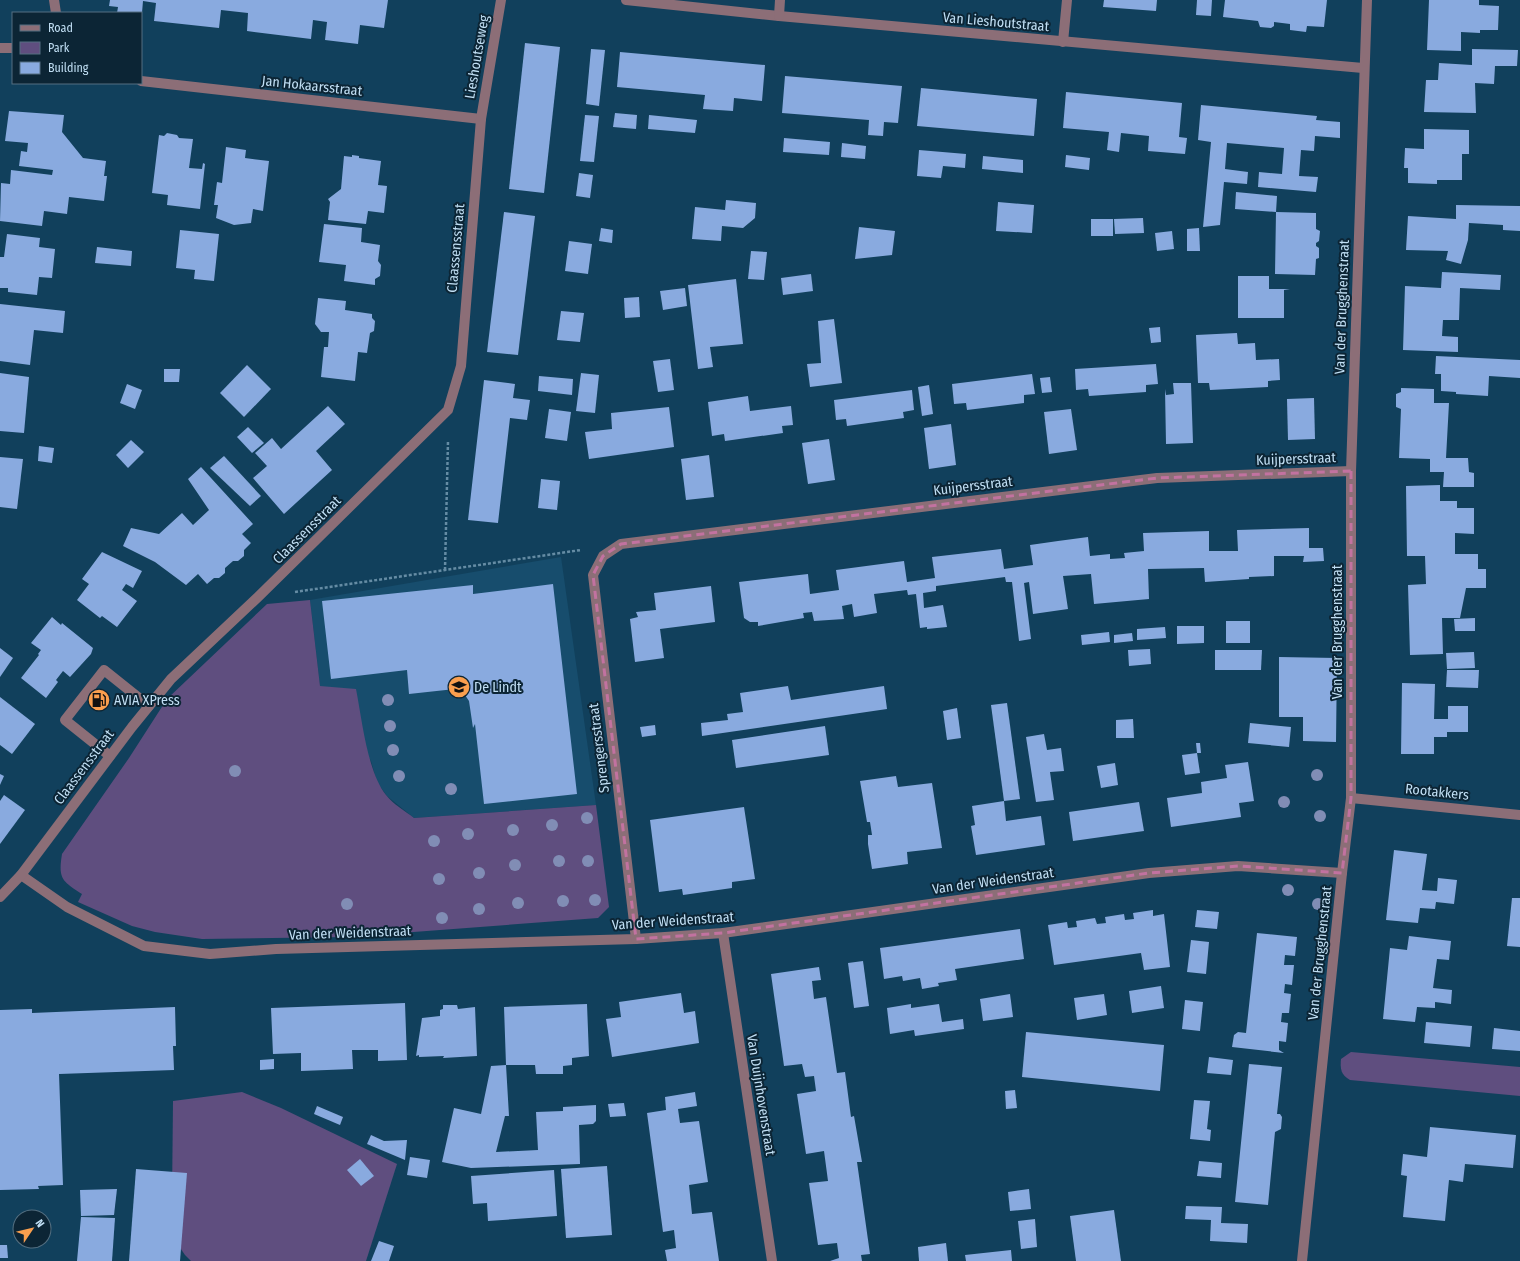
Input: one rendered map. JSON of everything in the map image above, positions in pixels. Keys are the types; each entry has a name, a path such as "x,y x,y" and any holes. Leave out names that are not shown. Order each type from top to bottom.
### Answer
{"street":[{"path":"54,0 56,12"},
{"name":"Lieshoutseweg","path":"481,119 501,0"},
{"name":"Van Lieshoutstraat","path":"626,0 779,16 1363,68"},
{"path":"779,16 780,0"},
{"path":"1063,42 1067,0"},
{"name":"Van der Brugghenstraat","path":"1302,1261 1351,798 1351,471 1363,68 1367,0"},
{"path":"0,48 12,48"},
{"name":"Jan Hokaarsstraat","path":"142,81 481,119"},
{"name":"Claassensstraat","path":"0,897 21,875 110,756 171,679 258,598 448,410 461,366 481,119"},
{"name":"Kuijpersstraat","path":"602,556 621,544 1157,478 1351,471"},
{"name":"Sprengersstraat","path":"602,556 593,575 636,939"},
{"path":"110,756 65,720 104,670 149,706"},
{"name":"Rootakkers","path":"1351,798 1520,815"},
{"name":"Van der Weidenstraat","path":"21,875 67,907 144,946 210,954 276,949 636,939 723,933 1149,873 1238,866 1342,873"},
{"name":"Van Duijnhovenstraat","path":"723,933 772,1261"}],"path":[{"path":"445,570 448,410"},
{"path":"258,598 585,549"}],"highlighted area":[{"path":"1351,471 1351,798 1342,873 1238,866 1149,873 723,933 636,939 593,575 603,556 621,544 1157,478"}],"shaded area":[{"name":"De Lindt","path":"561,557 596,805 414,818 387,796 377,782 371,761 320,686 310,600"}],"green space":[{"path":"310,600 320,686 356,689 370,759 374,773 386,795 414,818 596,805 609,907 598,918 347,937 202,939 155,932 132,926 78,902 82,894 70,886 61,874 62,854 129,758 167,699 267,604"},
{"path":"1351,1052 1520,1067 1520,1096 1350,1080 1343,1074 1341,1069 1341,1059"},
{"path":"242,1092 281,1108 397,1164 366,1261 191,1261 185,1255 176,1242 172,1197 173,1101"}],"building":[{"path":"110,0 388,0 384,28 360,25 358,44 325,40 327,22 313,20 311,39 247,31 248,13 221,10 219,28 154,21 156,3 143,1 142,13 117,12 118,7 109,6"},
{"path":"1104,0 1157,0 1156,11 1103,7"},
{"path":"1197,0 1212,0 1211,16 1196,15"},
{"path":"1225,0 1327,0 1324,27 1307,26 1306,32 1290,30 1290,24 1274,22 1274,26 1271,28 1260,27 1258,21 1223,17"},
{"path":"1429,0 1479,0 1479,5 1499,6 1498,30 1480,30 1480,33 1461,32 1461,51 1427,50"},
{"path":"525,43 560,47 544,193 509,189"},
{"path":"591,49 605,50 599,106 586,104"},
{"path":"1472,49 1518,50 1517,66 1495,66 1494,84 1475,83 1476,113 1424,112 1426,80 1438,80 1439,63 1472,65"},
{"path":"620,52 765,65 762,101 734,98 733,111 703,109 705,95 617,87"},
{"path":"785,76 902,86 898,123 884,122 883,136 868,135 869,120 782,113"},
{"path":"921,88 1037,99 1034,136 917,126"},
{"path":"1066,92 1182,103 1179,137 1187,138 1185,154 1148,151 1149,136 1121,133 1119,152 1107,150 1109,132 1063,128"},
{"path":"1201,105 1317,116 1316,120 1340,122 1340,138 1315,136 1314,151 1301,150 1299,176 1318,177 1316,192 1258,187 1259,172 1282,174 1284,148 1227,143 1225,169 1248,172 1247,184 1224,182 1220,225 1203,227 1211,142 1198,140"},
{"path":"9,111 64,115 62,132 83,158 106,161 104,176 107,176 104,201 69,197 67,214 44,211 42,226 0,221 1,183 10,184 11,170 52,175 53,170 19,166 21,151 27,152 28,143 5,141"},
{"path":"615,113 637,115 636,129 613,127"},
{"path":"585,115 599,116 594,162 580,161"},
{"path":"649,115 697,120 695,133 648,129"},
{"path":"1424,129 1469,130 1469,154 1462,154 1462,180 1437,180 1437,184 1408,183 1408,168 1404,168 1405,148 1424,149"},
{"path":"167,133 177,135 179,138 193,139 189,168 202,169 203,163 205,164 200,209 167,205 168,195 152,193 159,135 164,136"},
{"path":"784,138 830,142 829,155 783,152"},
{"path":"842,143 866,146 865,159 841,157"},
{"path":"226,147 246,150 245,158 269,161 263,211 253,209 251,223 234,225 216,218 218,205 214,205 217,182 222,183"},
{"path":"919,150 966,154 965,168 943,166 941,178 917,176"},
{"path":"352,155 359,156 359,158 381,161 378,185 387,186 384,213 368,211 366,224 328,220 330,202 328,199 341,189 344,156 352,157"},
{"path":"1066,155 1090,158 1089,170 1065,167"},
{"path":"983,156 1023,160 1023,173 982,169"},
{"path":"579,173 593,175 590,198 576,196"},
{"path":"1236,192 1277,196 1276,212 1235,209"},
{"path":"726,200 756,203 755,218 743,228 722,226 721,241 692,239 695,207 725,210"},
{"path":"998,202 1034,205 1032,233 996,231"},
{"path":"1456,205 1520,206 1520,231 1503,230 1503,225 1469,223 1468,240 1461,264 1446,260 1448,251 1406,250 1408,216 1456,219"},
{"path":"504,212 535,216 518,355 487,352"},
{"path":"1276,212 1316,213 1316,229 1320,231 1319,241 1316,243 1316,246 1319,248 1319,258 1316,259 1315,275 1275,274"},
{"path":"1143,218 1144,233 1115,234 1114,219"},
{"path":"1091,219 1113,219 1113,236 1091,236"},
{"path":"324,224 362,228 361,242 380,245 378,261 381,265 380,276 375,279 375,285 344,281 346,265 319,262"},
{"path":"859,227 895,231 892,255 855,259"},
{"path":"601,228 613,230 612,243 599,241"},
{"path":"1199,228 1200,251 1187,251 1187,229"},
{"path":"180,230 219,234 214,281 194,279 195,270 176,268"},
{"path":"1172,231 1174,249 1157,251 1155,233"},
{"path":"7,234 40,238 39,247 55,249 52,278 39,277 37,295 8,292 8,288 0,288 0,257 4,257"},
{"path":"569,241 592,244 588,274 565,271"},
{"path":"97,247 132,251 131,266 95,263"},
{"path":"751,251 767,252 764,280 748,279"},
{"path":"1442,272 1501,275 1500,290 1460,288 1459,320 1443,320 1442,336 1458,337 1458,352 1403,350 1405,286 1441,288"},
{"path":"811,274 813,291 783,295 781,278"},
{"path":"1238,276 1269,276 1269,289 1290,289 1284,290 1284,318 1238,318"},
{"path":"736,279 743,344 710,347 713,367 698,369 688,285"},
{"path":"685,288 687,306 663,310 660,291"},
{"path":"639,297 640,317 625,318 624,298"},
{"path":"318,298 346,301 345,310 372,314 372,318 375,321 374,331 370,333 367,353 358,352 355,381 321,377 324,347 328,347 329,332 321,332 315,324"},
{"path":"0,304 65,311 63,333 34,330 30,365 0,361"},
{"path":"561,311 584,313 580,342 557,340"},
{"path":"834,319 842,383 810,387 807,364 821,363 818,321"},
{"path":"1160,327 1161,342 1151,343 1149,328"},
{"path":"1237,333 1238,344 1255,343 1256,360 1279,359 1280,380 1268,381 1268,387 1210,390 1209,383 1198,383 1196,335"},
{"path":"1436,356 1520,360 1520,378 1489,376 1488,396 1456,394 1456,392 1441,391 1441,374 1435,374"},
{"path":"670,359 674,390 658,392 653,361"},
{"path":"1156,364 1158,384 1146,385 1146,392 1089,396 1088,389 1076,390 1075,369"},
{"path":"247,365 271,389 244,417 220,393"},
{"path":"164,369 180,369 179,382 164,382"},
{"path":"0,373 29,377 24,433 0,431"},
{"path":"581,373 599,375 595,413 576,411"},
{"path":"1032,374 1035,394 1024,395 1024,403 967,410 966,403 954,404 952,384"},
{"path":"539,376 573,379 572,395 538,391"},
{"path":"1050,377 1052,392 1042,393 1040,378"},
{"path":"484,380 515,384 513,398 530,400 527,420 510,418 498,523 468,520"},
{"path":"1173,383 1191,383 1193,443 1166,444 1165,389 1166,395 1174,394"},
{"path":"127,384 142,390 135,409 120,403"},
{"path":"929,385 933,414 922,416 918,387"},
{"path":"1401,388 1434,389 1434,403 1449,403 1446,458 1468,458 1469,472 1474,473 1474,487 1443,487 1444,472 1430,472 1430,459 1399,458 1401,409 1396,407 1396,394 1401,392"},
{"path":"912,390 914,410 903,412 904,418 847,426 846,419 836,420 834,400"},
{"path":"748,396 750,411 791,406 793,425 782,426 783,433 725,441 724,434 712,436 708,402"},
{"path":"1314,398 1315,439 1288,440 1287,399"},
{"path":"328,406 345,424 316,451 332,470 284,514 253,478 267,466 255,453 272,438 281,449"},
{"path":"669,407 674,447 589,459 585,432 612,429 611,413"},
{"path":"549,409 571,412 567,441 545,438"},
{"path":"1071,409 1077,450 1049,454 1044,412"},
{"path":"951,424 956,465 929,469 924,428"},
{"path":"248,427 264,443 252,453 237,437"},
{"path":"829,439 835,480 808,484 802,443"},
{"path":"131,440 144,452 128,468 116,455"},
{"path":"39,446 54,448 52,463 38,461"},
{"path":"709,455 714,497 686,500 681,459"},
{"path":"224,456 261,496 250,506 210,468"},
{"path":"0,457 23,459 17,509 0,507"},
{"path":"201,467 253,524 242,534 251,543 244,550 244,556 238,561 233,561 225,568 225,573 219,578 214,578 207,584 198,574 186,585 155,562 123,546 131,528 159,534 182,513 193,525 209,510 188,479"},
{"path":"541,479 560,481 557,510 538,508"},
{"path":"1440,485 1440,501 1457,501 1457,508 1474,508 1474,534 1455,533 1455,554 1478,554 1478,569 1486,569 1486,588 1466,588 1460,618 1442,618 1443,654 1410,655 1408,585 1426,584 1425,556 1407,556 1406,486"},
{"path":"1309,528 1309,548 1323,548 1324,561 1303,562 1304,556 1274,556 1274,576 1205,582 1204,568 1148,569 1149,599 1094,604 1091,574 1063,576 1068,609 1033,614 1029,582 1024,583 1031,639 1019,641 1012,582 1006,582 1005,577 936,586 936,591 923,593 924,608 943,605 947,627 927,629 927,627 920,628 916,594 908,595 907,590 874,594 877,613 854,617 852,604 842,606 844,619 814,621 812,612 803,613 804,618 758,626 758,622 750,622 744,618 739,582 808,574 810,594 839,590 836,570 904,561 907,582 935,578 932,557 1001,549 1004,569 1033,565 1030,545 1088,537 1090,556 1110,554 1110,559 1125,558 1124,553 1144,551 1143,533 1209,531 1209,551 1238,551 1237,530"},
{"path":"102,552 142,571 133,588 126,584 122,590 137,601 117,627 102,616 100,618 77,600 89,584 82,579"},
{"path":"553,584 577,794 484,804 475,724 473,728 469,701 463,692 455,689 409,694 407,670 331,679 322,601 473,585 473,594"},
{"path":"711,586 715,622 660,629 664,658 635,662 630,619 638,617 636,612 656,610 654,593"},
{"path":"52,617 61,625 62,623 93,648 91,654 70,677 63,671 56,680 58,682 46,698 21,678 39,655 38,654 41,650 31,643"},
{"path":"1475,618 1475,631 1455,631 1454,619"},
{"path":"1226,621 1250,621 1250,643 1226,643"},
{"path":"1177,626 1204,626 1204,643 1177,644"},
{"path":"1165,627 1166,638 1137,640 1137,629"},
{"path":"1109,632 1110,642 1082,645 1081,635"},
{"path":"1132,633 1133,641 1114,643 1114,635"},
{"path":"0,648 13,658 0,677"},
{"path":"1150,649 1151,664 1129,666 1128,650"},
{"path":"1215,650 1262,650 1261,670 1215,670"},
{"path":"1474,652 1475,668 1447,669 1446,653"},
{"path":"1279,657 1337,658 1336,742 1303,741 1303,717 1279,717"},
{"path":"1447,670 1479,670 1478,688 1446,687"},
{"path":"1402,683 1435,684 1434,719 1448,719 1448,706 1468,706 1468,732 1447,732 1447,737 1434,737 1434,754 1401,754"},
{"path":"788,686 791,700 884,686 887,709 702,736 701,723 728,720 727,714 743,712 740,693"},
{"path":"0,697 35,724 12,754 0,745"},
{"path":"1007,703 1020,799 1004,801 991,705"},
{"path":"957,708 961,738 947,740 943,711"},
{"path":"1133,719 1134,738 1116,738 1116,720"},
{"path":"1250,723 1291,727 1289,747 1248,743"},
{"path":"655,725 656,735 642,737 640,727"},
{"path":"825,726 829,755 736,768 732,740"},
{"path":"1044,734 1047,750 1061,748 1064,771 1050,772 1054,800 1036,802 1026,737"},
{"path":"1196,743 1200,743 1201,753 1197,753"},
{"path":"1197,753 1200,773 1185,775 1182,755"},
{"path":"1248,762 1254,801 1239,803 1241,817 1171,827 1167,798 1202,793 1201,782 1227,778 1225,765"},
{"path":"1115,763 1118,785 1101,788 1097,766"},
{"path":"0,774 4,776 0,785"},
{"path":"896,776 898,787 932,783 942,848 907,852 908,864 872,869 868,835 872,835 870,822 867,822 860,781"},
{"path":"4,795 25,810 0,844 0,801"},
{"path":"1004,801 1006,821 1041,816 1045,845 976,855 971,826 975,825 972,806"},
{"path":"1139,802 1144,831 1073,841 1069,812"},
{"path":"744,807 755,879 732,882 732,888 683,895 682,889 659,892 650,820"},
{"path":"1394,850 1427,854 1422,890 1437,891 1438,878 1457,880 1454,904 1436,902 1435,909 1420,908 1418,923 1386,920"},
{"path":"1512,898 1520,898 1520,947 1507,946"},
{"path":"1153,910 1153,916 1164,914 1170,967 1144,970 1141,953 1054,965 1048,925 1067,922 1068,928 1077,927 1076,921 1095,918 1097,924 1106,923 1105,917 1124,914 1125,920 1134,919 1133,913"},
{"path":"1197,910 1219,912 1217,929 1195,927"},
{"path":"1020,929 1024,959 955,969 957,980 938,983 939,986 922,989 920,978 903,981 902,976 884,979 880,948"},
{"path":"1257,933 1297,937 1295,956 1285,955 1284,965 1294,965 1292,985 1285,984 1284,993 1291,994 1289,1013 1282,1013 1281,1022 1288,1023 1286,1042 1279,1041 1279,1050 1284,1053 1232,1047 1234,1035 1238,1032 1246,1033"},
{"path":"1409,936 1451,941 1449,960 1437,959 1433,988 1452,990 1451,1004 1435,1002 1435,1008 1417,1007 1415,1022 1383,1019 1390,948 1407,950"},
{"path":"1191,940 1209,942 1206,974 1187,972"},
{"path":"863,961 869,1006 854,1008 848,963"},
{"path":"819,967 821,980 812,981 814,999 826,997 837,1073 845,1072 851,1117 854,1116 862,1162 857,1162 870,1254 861,1255 862,1261 830,1261 839,1258 837,1243 818,1245 809,1183 828,1181 824,1151 806,1154 797,1094 816,1091 814,1076 805,1077 802,1064 784,1066 771,974"},
{"path":"1161,986 1164,1008 1132,1013 1129,991"},
{"path":"681,993 684,1013 695,1011 699,1043 612,1057 606,1019 621,1017 619,1002"},
{"path":"1010,994 1013,1017 983,1021 980,999"},
{"path":"1104,994 1107,1015 1077,1020 1074,998"},
{"path":"1185,1000 1203,1002 1200,1031 1182,1029"},
{"path":"405,1003 407,1060 378,1061 378,1050 352,1050 353,1069 301,1071 301,1053 273,1054 271,1008"},
{"path":"587,1004 589,1056 572,1058 572,1065 563,1066 563,1074 536,1074 535,1065 506,1065 504,1007"},
{"path":"911,1004 911,1008 939,1004 942,1022 963,1019 964,1029 915,1036 914,1030 890,1034 887,1008"},
{"path":"443,1005 457,1005 458,1009 475,1007 477,1056 443,1058 444,1056 416,1056 422,1018 440,1016 440,1010 443,1009"},
{"path":"175,1007 176,1046 173,1046 174,1070 59,1074 63,1185 38,1186 39,1189 0,1190 0,1010 32,1009 32,1013"},
{"path":"1426,1022 1472,1026 1470,1047 1424,1043"},
{"path":"1494,1028 1520,1031 1520,1051 1492,1049"},
{"path":"1026,1032 1164,1045 1160,1091 1022,1077"},
{"path":"1209,1057 1233,1060 1231,1075 1207,1073"},
{"path":"274,1059 274,1069 260,1070 260,1060"},
{"path":"1249,1064 1282,1067 1277,1114 1280,1114 1282,1117 1281,1129 1275,1132 1268,1205 1235,1202"},
{"path":"506,1065 509,1116 505,1116 496,1152 538,1150 536,1112 563,1111 563,1107 596,1105 596,1121 593,1124 579,1125 580,1164 471,1168 442,1162 454,1108 481,1114 491,1066"},
{"path":"1015,1090 1017,1108 1006,1109 1005,1091"},
{"path":"695,1092 697,1106 678,1109 680,1123 699,1121 708,1182 689,1185 692,1214 712,1212 719,1261 667,1261 665,1250 676,1248 674,1230 663,1232 647,1113 666,1110 665,1097"},
{"path":"1194,1100 1210,1101 1207,1129 1211,1130 1210,1141 1190,1139"},
{"path":"624,1103 626,1116 610,1117 608,1104"},
{"path":"317,1106 343,1117 340,1125 314,1114"},
{"path":"1430,1127 1516,1135 1513,1168 1465,1164 1463,1182 1449,1180 1445,1221 1403,1217 1407,1176 1401,1175 1403,1154 1427,1157"},
{"path":"371,1135 384,1141 407,1140 405,1160 367,1144"},
{"path":"410,1157 430,1160 427,1178 407,1175"},
{"path":"360,1159 374,1176 361,1186 347,1170"},
{"path":"1199,1161 1222,1163 1221,1178 1197,1176"},
{"path":"607,1166 612,1235 566,1238 561,1169"},
{"path":"136,1169 187,1173 180,1261 129,1261"},
{"path":"554,1170 557,1216 488,1221 487,1203 473,1204 471,1176"},
{"path":"117,1189 114,1215 81,1216 80,1190"},
{"path":"1029,1189 1031,1209 1010,1211 1008,1192"},
{"path":"1186,1206 1222,1207 1221,1223 1248,1224 1247,1243 1210,1241 1211,1220 1185,1219"},
{"path":"1114,1210 1121,1261 1076,1261 1070,1216"},
{"path":"81,1217 115,1218 112,1261 77,1261"},
{"path":"1035,1219 1037,1247 1021,1249 1018,1221"},
{"path":"379,1241 394,1246 389,1261 371,1261"},
{"path":"946,1243 948,1261 919,1261 918,1247"},
{"path":"0,1245 7,1245 8,1258 0,1258"},
{"path":"1011,1250 1012,1261 966,1261 965,1255"}],"place":[{"name":"De Lindt","path":"459,687"},
{"name":"AVIA XPress","path":"99,700"}]}
